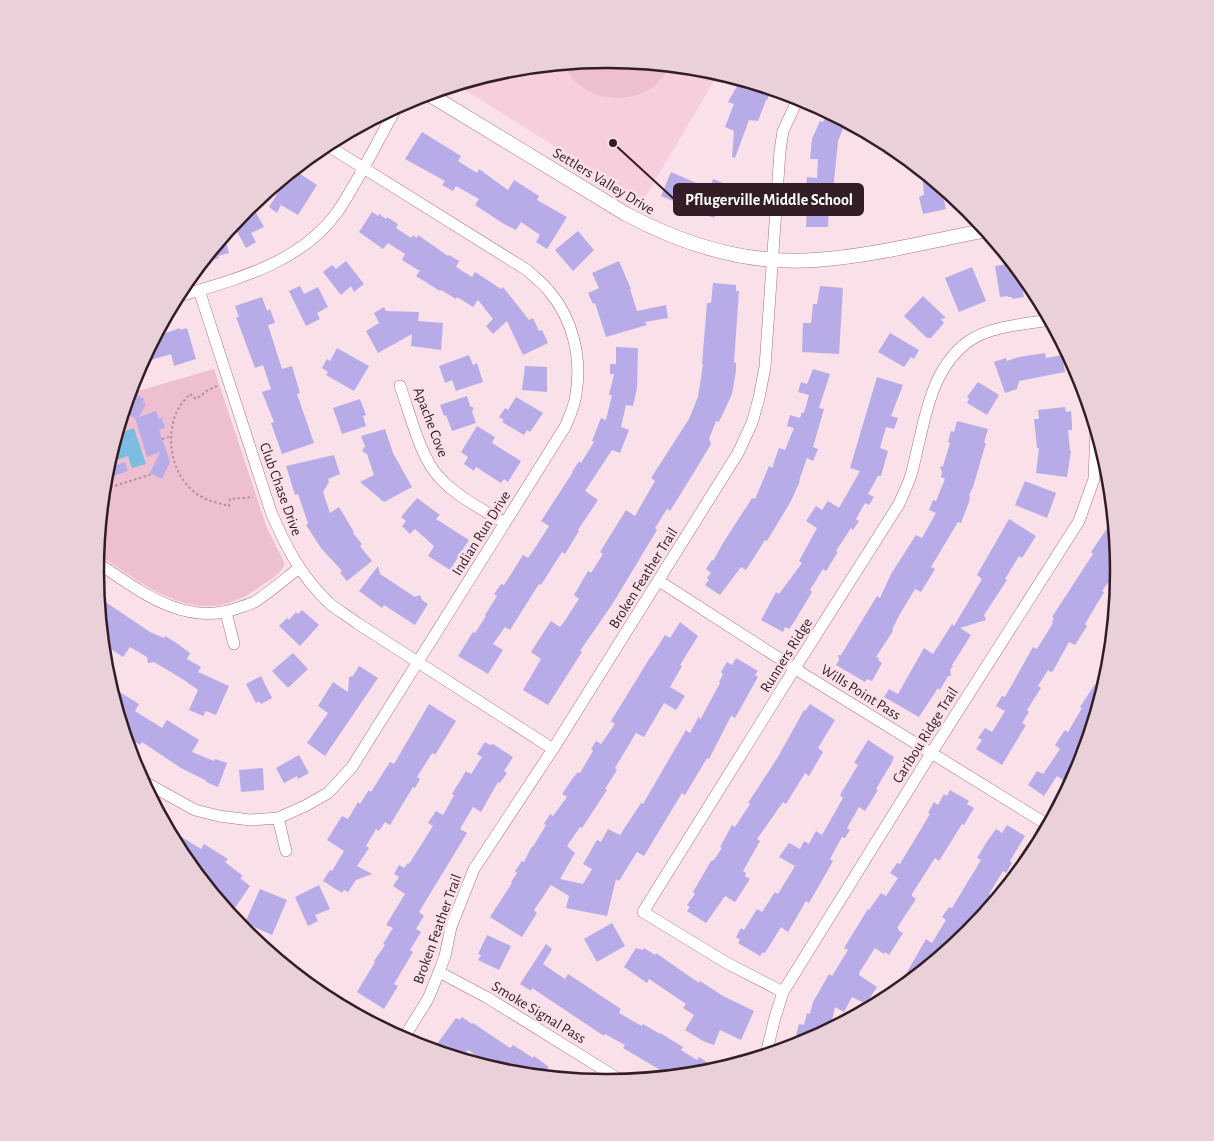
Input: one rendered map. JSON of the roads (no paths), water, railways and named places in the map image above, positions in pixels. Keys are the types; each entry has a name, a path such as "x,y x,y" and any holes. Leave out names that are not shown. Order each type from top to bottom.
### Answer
{"street":[{"name":"Settlers Valley Drive","path":"435,98 626,214 658,231 720,252 772,260 813,260 858,255 978,232"},
{"name":"Broken Feather Trail","path":"408,1032 428,999 445,956 451,928 474,869 553,749 659,581 738,453 752,422 765,367 783,131 795,105"},
{"path":"187,294 244,276 273,264 312,239 337,212 392,116"},
{"name":"Indian Run Drive","path":"153,787 195,810 219,816 250,820 278,818 305,806 328,792 352,767 565,427 572,411 578,375 573,335 562,309 549,291 527,270 333,149"},
{"name":"Club Chase Drive","path":"199,290 271,512 283,540 299,568 330,603 357,623 553,749"},
{"name":"Runners Ridge","path":"783,992 725,962 644,912 794,668 899,504 911,476 917,446 934,385 948,362 970,340 993,330 1044,321"},
{"name":"Apache Cove","path":"400,386 426,458 438,476 458,495 505,523"},
{"name":"Caribou Ridge Trail","path":"768,1047 783,992 931,753 1079,521 1094,479 1095,450"},
{"path":"104,567 154,600 187,613 226,612 255,602 299,568"},
{"name":"Wills Point Pass","path":"659,581 794,668 1043,822"},
{"path":"226,612 234,644"},
{"path":"278,818 286,852"},
{"name":"Smoke Signal Pass","path":"439,972 488,998 610,1074"}],"water":[{"path":"134,428 146,464 132,468 128,456 117,460 124,431"}],"place":[{"name":"Pflugerville Middle School","path":"613,143"}]}
